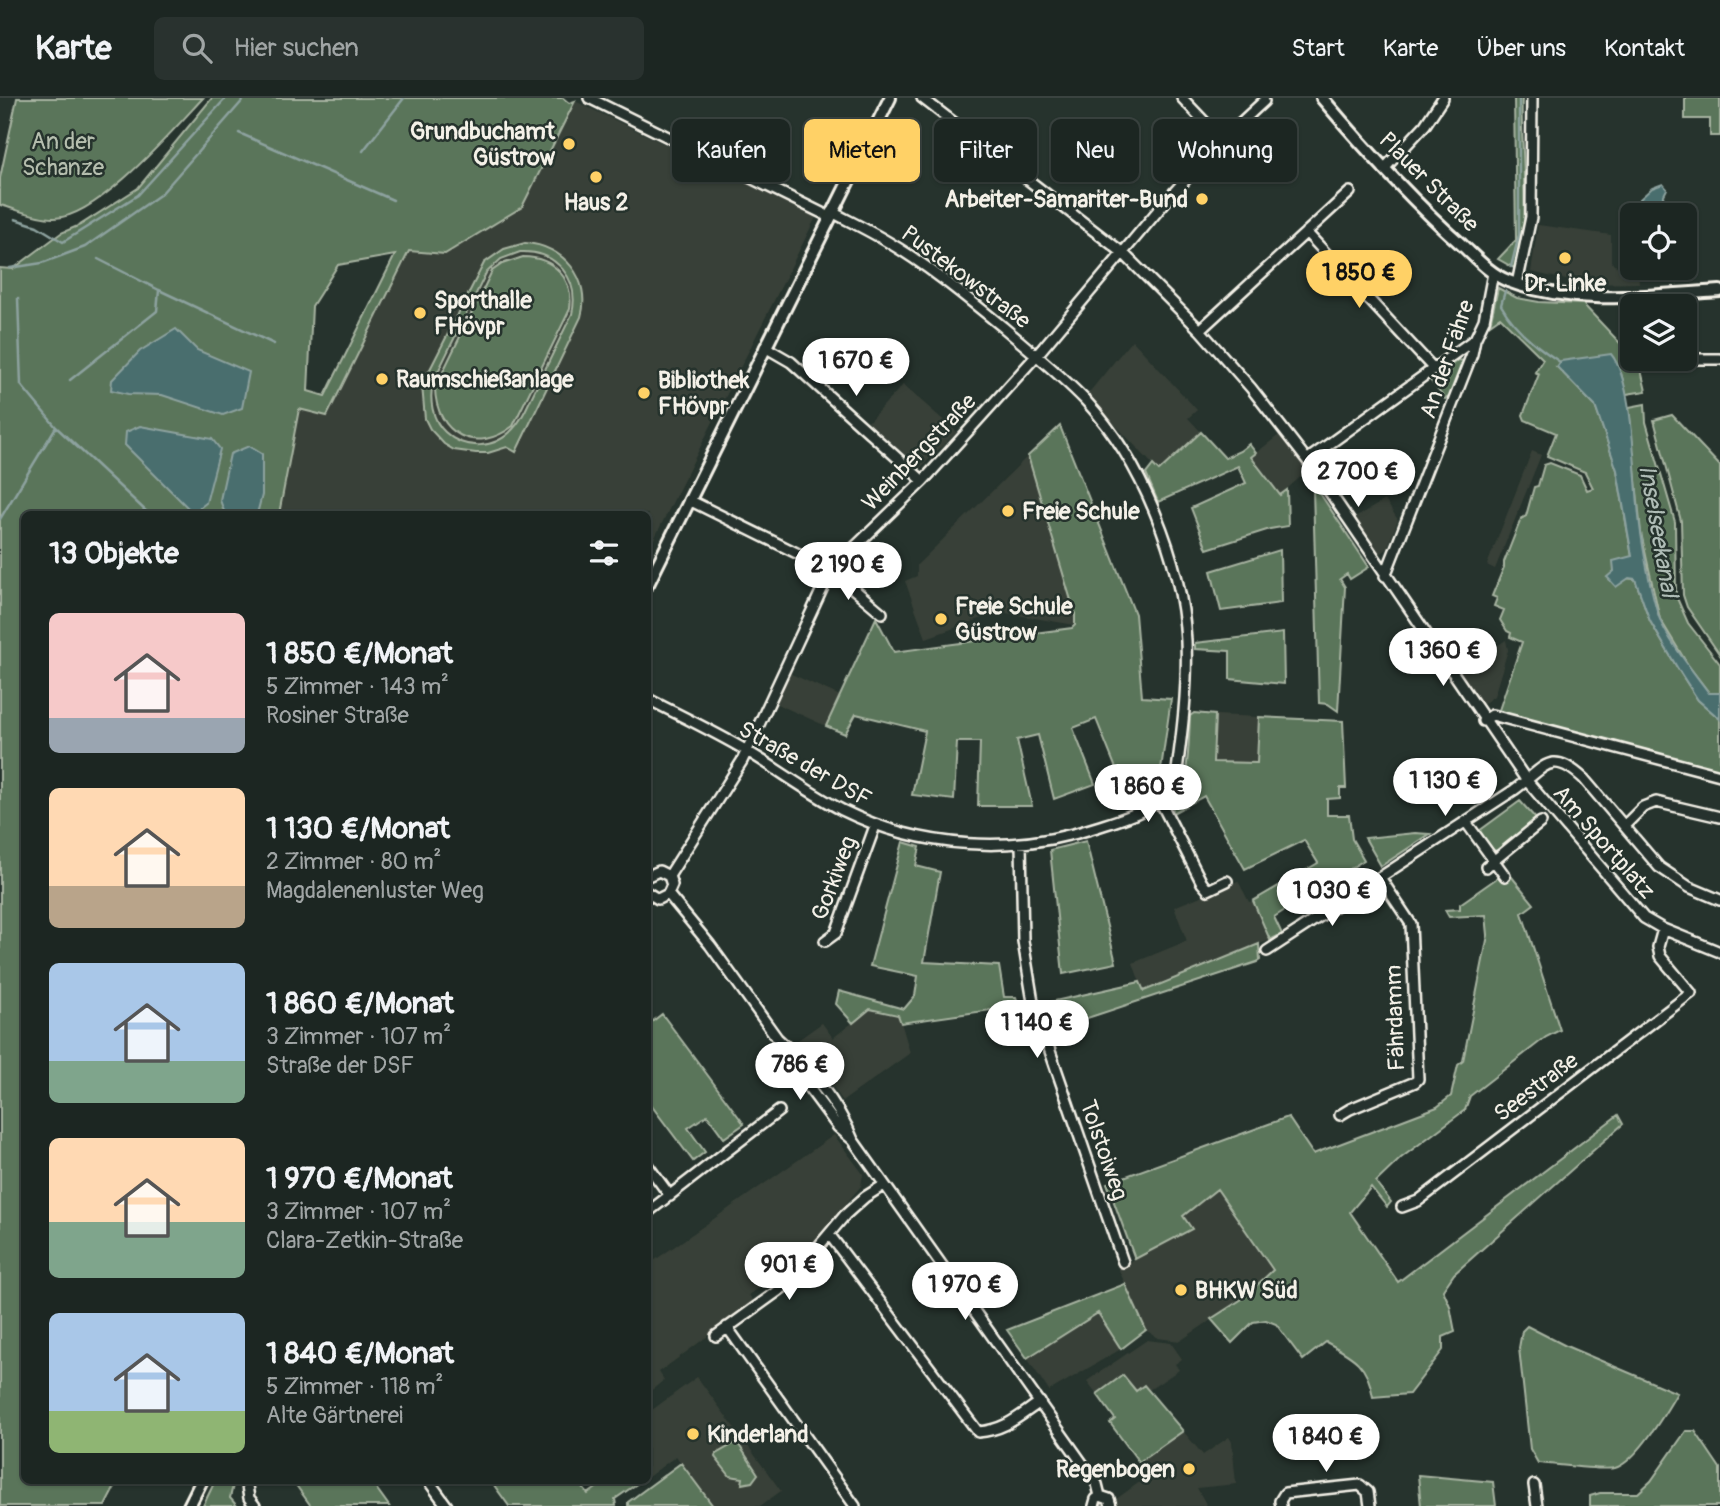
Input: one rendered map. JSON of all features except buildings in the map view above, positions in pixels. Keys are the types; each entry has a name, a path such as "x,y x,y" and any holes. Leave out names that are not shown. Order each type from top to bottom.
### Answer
{"main road":[{"path":"651,578 890,98"},
{"name":"Plauer Straße","path":"1322,98 1384,169 1493,273 1517,284 1550,293 1583,297 1720,291"},
{"path":"189,1506 200,1484"}],"street":[{"name":"Pustekowstraße","path":"589,98 888,242 941,277 1037,355"},
{"path":"922,98 1123,253 1200,330 1251,388 1307,460 1527,782"},
{"path":"1182,98 1202,119"},
{"path":"1384,169 1425,125 1443,98"},
{"path":"1517,284 1531,217 1532,98"},
{"name":"Weinbergstraße","path":"1245,119 1264,101"},
{"name":"Weinbergstraße","path":"669,876 747,751 831,570 923,481 1037,355 1183,182"},
{"path":"1200,330 1350,192"},
{"path":"1306,232 1434,369"},
{"name":"An der Fähre","path":"1385,576 1472,354 1475,339 1484,320 1493,273"},
{"path":"1307,460 1475,339"},
{"path":"765,347 791,362 923,481"},
{"path":"1037,355 1088,403 1115,439 1152,508 1172,566 1183,619 1186,679 1176,778 1160,801 1202,883 1208,890 1227,881"},
{"path":"1697,359 1720,359"},
{"path":"689,500 831,570 882,613"},
{"name":"Straße der DSF","path":"651,701 747,751 810,792 875,825 933,840 995,845 1021,844 1081,832 1160,801"},
{"path":"1483,721 1492,715 1720,775"},
{"path":"1268,951 1527,782 1547,764 1561,762 1573,768 1584,779 1659,867 1672,878 1720,900"},
{"name":"Am Sportplatz","path":"1527,782 1644,918 1664,929 1658,947 1660,956 1691,993"},
{"path":"1624,826 1643,807 1656,802 1720,817"},
{"path":"1466,822 1490,864 1504,876"},
{"path":"1490,864 1541,822"},
{"name":"Gorkiweg","path":"825,941 836,933 875,825"},
{"name":"Tolstoiweg","path":"1021,844 1022,927 1033,1002 1123,1262"},
{"path":"651,871 663,872 669,876 672,885 668,894 662,898 651,898"},
{"name":"Fährdamm","path":"1340,1115 1418,1079 1411,924 1381,879"},
{"path":"668,894 710,945 838,1128 853,1140 1097,1484 1100,1496"},
{"path":"1664,929 1720,952"},
{"name":"Seestraße","path":"1402,1207 1418,1201 1691,993"},
{"path":"651,1210 779,1111"},
{"path":"651,1170 670,1196"},
{"path":"716,1336 785,1286 845,1215 884,1185"},
{"path":"830,1234 978,1432 995,1430 1010,1423 1040,1402"},
{"path":"727,1327 855,1506"},
{"path":"246,1484 248,1498 255,1506"},
{"path":"431,1484 447,1506"},
{"path":"1281,1506 1280,1501 1285,1493 1360,1485 1368,1492 1370,1506"},
{"path":"1534,1485 1537,1506"},
{"path":"1094,1506 1100,1496"},
{"path":"1100,1496 1109,1499 1111,1506"}],"shaded area":[{"path":"575,101 672,148 672,182 743,182 816,217 651,545 651,511 280,511 299,409 327,416 409,251 445,254 522,207"},
{"path":"1538,225 1611,235 1611,261 1620,267 1620,280 1639,280 1639,283 1584,284 1531,272"},
{"path":"1132,340 1197,410 1188,418 1201,432 1159,471 1087,395"},
{"path":"903,385 957,432 920,468 868,422"},
{"path":"1279,435 1307,471 1280,495 1251,457"},
{"path":"1532,451 1541,455 1495,569 1487,565"},
{"name":"Freie Schule","path":"1028,456 1075,614 1075,625 1000,612 926,638 905,581 917,576 917,565"},
{"path":"1385,500 1398,520 1387,549 1380,554 1355,518"},
{"path":"1506,640 1508,650 1494,696 1479,707 1454,668 1482,650 1485,654"},
{"path":"789,673 840,696 826,726 775,703"},
{"path":"1215,715 1259,717 1257,763 1213,762"},
{"path":"1238,881 1249,902 1253,901 1270,940 1143,991 1133,963 1187,941 1174,907"},
{"path":"870,1009 899,1015 910,1053 843,1101 798,1040 822,1023 833,1038"},
{"path":"834,1135 863,1174 861,1186 775,1287 770,1280 749,1295 754,1302 659,1372 664,1380 651,1391 651,1263"},
{"path":"1216,1189 1273,1270 1242,1299 1180,1341 1158,1338 1146,1330 1118,1268 1191,1230 1182,1216"},
{"path":"1098,1313 1121,1349 1049,1391 1027,1358"},
{"path":"1147,1340 1171,1343 1182,1359 1175,1364 1179,1370 1149,1390 1144,1385 1136,1391 1123,1375 1097,1394 1087,1381"},
{"name":"Kinderland","path":"697,1377 781,1491 760,1506 713,1506 676,1456 651,1475 651,1411"},
{"name":"Regenbogen","path":"1183,1431 1203,1455 1229,1437 1232,1442 1236,1484 1197,1488 1207,1506 1120,1506 1115,1500 1148,1476 1139,1462"}],"green space":[{"name":"An der Schanze","path":"17,98 203,98 154,150 112,189 71,215 46,218 0,205 0,178"},
{"path":"212,98 563,98 569,103 575,101 522,207 445,254 409,251 327,416 299,409 280,511 21,511 21,1484 116,1484 105,1506 0,1506 0,268 13,269 61,233 80,225 138,188","holes":["395,255 325,396 308,391 312,306 338,265"]},
{"path":"1514,98 1522,98 1525,211 1520,253 1514,268 1498,259 1516,240"},
{"path":"1685,98 1720,98 1720,136 1710,136 1710,119 1685,119"},
{"path":"525,243 539,245 562,257 578,277 583,303 581,317 516,452 507,447 488,453 454,450 444,444 425,419 422,385 484,263 504,249","holes":["520,252 533,253 554,262 569,278 574,301 572,314 517,425 506,436 489,444 471,445 462,442 445,432 434,416 431,396 433,382 486,273 501,259"]},
{"path":"523,257 544,261 559,271 569,288 570,309 513,426 499,435 485,439 460,436 442,418 435,388 492,271 502,264"},
{"path":"1498,288 1517,298 1583,304 1620,343 1620,371 1641,371 1646,391 1626,394 1621,373 1557,367 1595,406 1617,470 1632,557 1608,577 1635,579 1650,621 1678,669 1698,700 1720,719 1720,770 1498,713 1522,642 1510,637 1511,633 1500,620 1504,610 1494,606 1497,598 1492,596 1521,519 1526,516 1534,487 1538,486 1544,465 1550,463 1580,475 1587,490 1593,488 1585,472 1547,456 1556,433 1525,420 1523,415 1539,374 1535,372 1543,359 1500,317 1490,324"},
{"path":"1458,360 1465,361 1451,396 1445,399 1430,380"},
{"path":"1645,404 1646,422 1675,522 1676,596 1688,623 1720,664 1720,693 1710,694 1688,665 1660,619 1641,533 1629,407"},
{"path":"1672,415 1720,466 1720,655 1687,607 1683,595 1681,521 1654,420"},
{"path":"1060,426 1135,614 1142,697 1171,699 1160,776 1153,789 1139,796 1131,776 1121,781 1096,719 1073,728 1095,784 1054,799 1038,735 1017,740 1032,806 978,806 980,742 957,742 954,800 912,795 925,731 856,714 845,734 826,726 876,618 894,652 1072,628 1075,625 1075,614 1028,456"},
{"path":"1201,432 1225,458 1249,444 1256,453 1251,457 1280,495 1287,490 1288,526 1207,549 1191,508 1246,483 1238,466 1158,502 1146,474 1153,465 1159,471"},
{"path":"1313,489 1317,489 1369,567 1350,579 1347,574 1340,579 1345,587 1338,711 1328,704 1319,703"},
{"path":"1280,550 1281,603 1221,611 1211,571"},
{"path":"1283,633 1284,684 1230,679 1230,651 1195,649 1195,643"},
{"path":"1194,713 1215,715 1213,762 1257,763 1259,717 1343,721 1346,788 1340,788 1340,798 1327,799 1327,815 1349,815 1352,839 1364,860 1274,917 1282,934 1270,940 1253,901 1318,863 1304,840 1245,869 1204,796 1173,813 1175,797 1185,777 1190,716"},
{"path":"1520,801 1537,820 1499,851 1491,850 1479,831"},
{"path":"1430,834 1381,866 1365,838"},
{"path":"1086,841 1116,963 1063,974 1050,850"},
{"path":"903,842 920,847 916,866 940,872 924,962 999,966 1004,997 1016,997 1019,1006 901,1023 898,1015 870,1009 853,1023 836,1004 839,991 904,1009 915,996 918,976 870,966"},
{"path":"1507,871 1534,904 1522,913 1560,1030 1546,1037 1470,1096 1465,1110 1401,1158 1376,1182 1391,1202 1387,1207 1371,1187 1350,1212 1398,1282 1618,1115 1623,1124 1454,1274 1443,1290 1450,1306 1455,1332 1443,1337 1443,1350 1409,1394 1373,1397 1363,1369 1344,1352 1326,1342 1303,1360 1276,1324 1266,1320 1253,1322 1232,1343 1211,1319 1242,1299 1273,1270 1217,1189 1183,1216 1192,1229 1135,1259 1107,1183 1288,1117 1313,1154 1437,1107 1451,1096 1458,1065 1463,1061 1488,935 1486,915 1449,917 1445,910 1460,909 1460,904"},
{"path":"1259,944 1260,960 1257,962 1054,1029 1046,1003 1140,982 1144,991"},
{"path":"662,1014 744,1124 724,1138 707,1115 688,1128 705,1152 693,1161 651,1105 651,1023"},
{"path":"1125,1284 1146,1330 1121,1349 1098,1313 1027,1358 1007,1330"},
{"path":"1527,1326 1566,1346 1677,1393 1641,1447 1623,1464 1615,1468 1600,1469 1538,1463 1530,1449 1519,1348 1522,1331"},
{"path":"1123,1375 1136,1391 1144,1385 1183,1431 1139,1462 1110,1423 1115,1419 1097,1394"},
{"path":"1686,1431 1695,1431 1720,1468 1720,1506 1590,1506 1590,1496 1600,1493 1638,1493 1651,1481"},
{"path":"737,1442 758,1474 752,1482 742,1484 743,1478 730,1476 715,1457"},
{"path":"681,1463 713,1506 628,1506 628,1502"},
{"path":"1418,1475 1493,1482 1496,1506 1421,1506"},
{"path":"214,1484 233,1484 230,1498 237,1506 203,1506"},
{"path":"295,1484 373,1484 389,1506 311,1506"},
{"path":"493,1484 580,1484 588,1494 602,1484 637,1484 615,1499 616,1506 509,1506"}],"water":[{"path":"1663,184 1667,189 1660,203 1640,203 1640,199 1652,188"},
{"path":"176,329 197,350 249,372 242,408 223,415 162,395 128,394 111,390 112,380 140,351"},
{"path":"1611,354 1619,369 1630,413 1641,533 1659,617 1674,645 1709,693 1720,693 1720,719 1698,700 1678,669 1650,621 1635,579 1629,578 1616,587 1607,577 1614,571 1613,561 1632,556 1617,470 1595,406 1557,367 1561,361"},
{"path":"140,426 212,439 220,449 206,503 196,511 191,511 125,445 126,432"},
{"path":"249,446 262,454 262,495 258,511 224,511 220,500 230,454"}],"waterway":[{"path":"15,219 37,226 63,242 138,195 226,98"},
{"path":"10,268 42,263 85,247 161,194 245,98"},
{"path":"363,151 404,98"},
{"path":"1511,267 1519,235 1519,98"},
{"path":"239,133 393,200"},
{"path":"98,259 274,344"},
{"path":"70,380 157,311 159,290"},
{"path":"1505,291 1501,305 1513,322 1535,344 1560,362"},
{"path":"18,298 21,385 56,427 146,511"},
{"path":"0,519 56,427"}],"place":[{"name":"Grundbuchamt Güstrow","path":"569,144"},
{"name":"Haus 2","path":"596,177"},
{"name":"Arbeiter-Samariter-Bund","path":"1202,199"},
{"name":"Dr. Linke","path":"1565,258"},
{"name":"Sporthalle FHövpr","path":"420,313"},
{"name":"Raumschießanlage","path":"382,379"},
{"name":"Bibliothek FHövpr","path":"644,393"},
{"name":"Freie Schule","path":"1008,511"},
{"name":"Freie Schule Güstrow","path":"941,619"},
{"name":"BHKW Süd","path":"1181,1290"},
{"name":"Kinderland","path":"693,1434"},
{"name":"Regenbogen","path":"1189,1469"}],"water label":[{"name":"Inselseekanal","path":"1658,531"}]}
